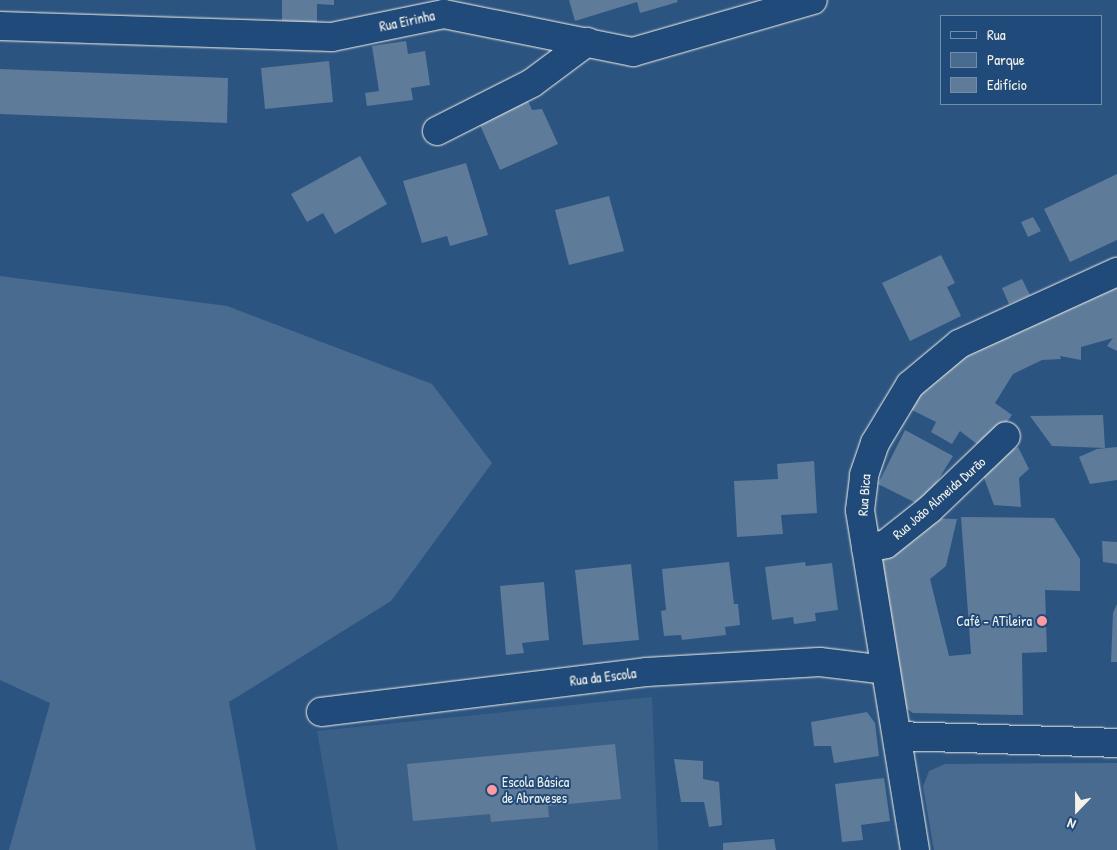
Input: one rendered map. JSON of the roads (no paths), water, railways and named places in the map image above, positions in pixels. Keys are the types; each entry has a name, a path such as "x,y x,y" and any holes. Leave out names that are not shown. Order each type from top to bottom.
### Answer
{"street":[{"name":"Rua Eirinha","path":"0,26 332,37 444,14 633,52 809,1"},
{"path":"437,131 532,83 587,42"},
{"name":"Rua Bica","path":"915,850 860,510 864,475 875,443 910,385 959,344 1117,272"},
{"name":"Rua João Almeida Durão","path":"866,548 886,544 923,515 1006,436"},
{"name":"Rua da Escola","path":"321,712 646,672 820,662 886,670"},
{"path":"897,736 1117,743"}],"place":[{"name":"Café - ATileira","path":"1042,621"},
{"name":"Escola Básica de Abraveses","path":"492,790"}]}
